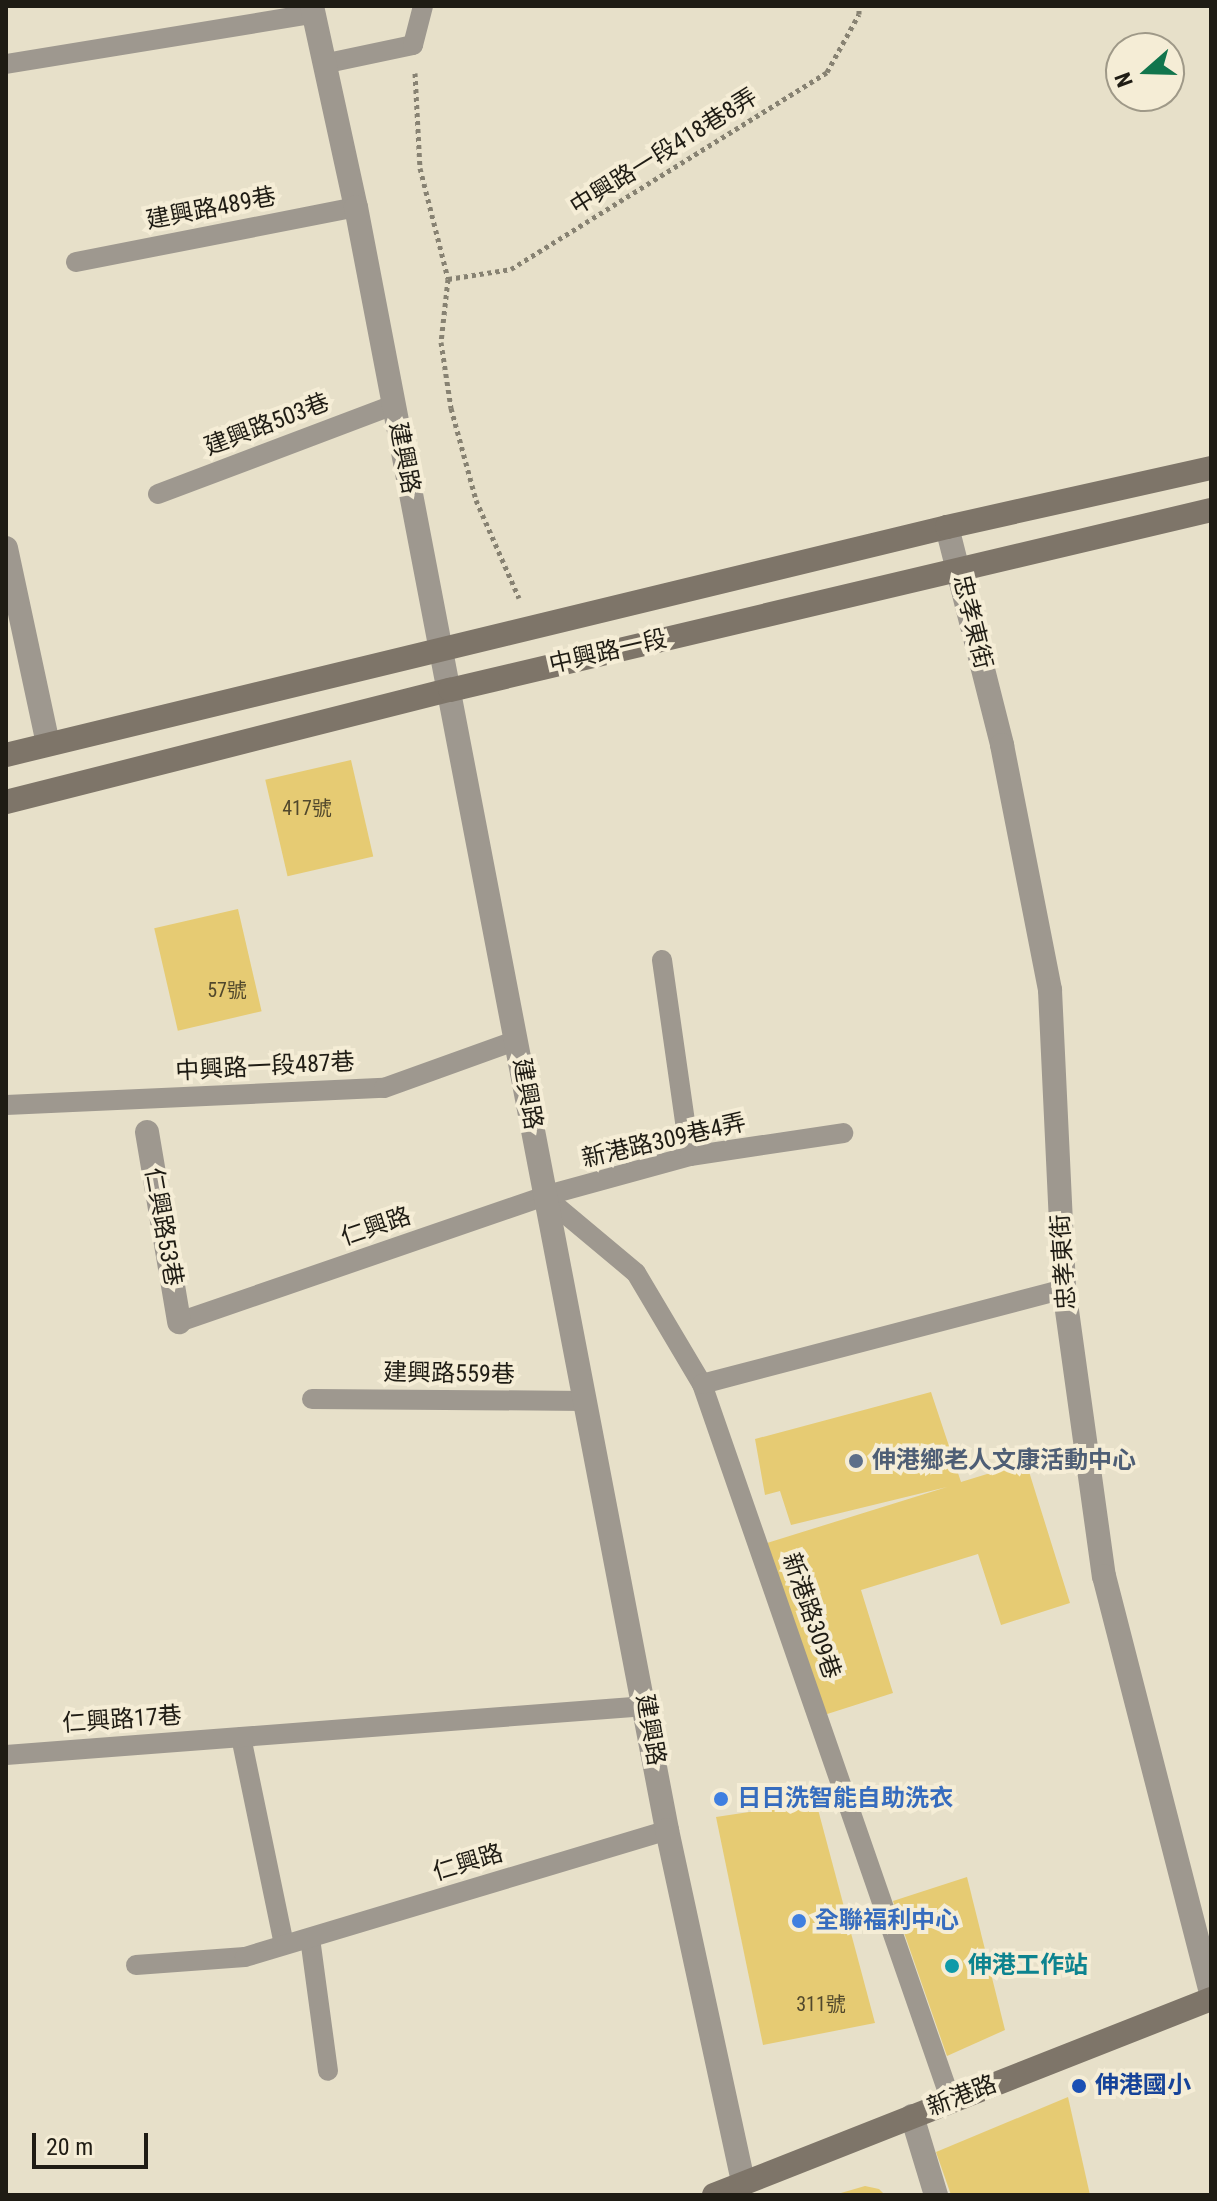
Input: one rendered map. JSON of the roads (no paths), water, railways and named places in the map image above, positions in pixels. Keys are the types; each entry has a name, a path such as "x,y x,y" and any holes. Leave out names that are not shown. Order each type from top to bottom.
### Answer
{"main road":[{"name":"中興路一段","path":"6,755 947,527 1211,468"},
{"name":"中興路一段","path":"6,802 450,690 1211,510"},
{"name":"新港路","path":"714,2195 1211,1999"}],"street":[{"name":"建興路","path":"313,10 356,207 450,690 544,1196 646,1706 667,1830 743,2182"},
{"name":"忠孝東街","path":"947,527 1002,745 1050,990 1064,1289 1104,1576 1211,1993"},
{"path":"6,548 48,744"},
{"name":"仁興路53巷","path":"147,1132 179,1322"},
{"path":"912,2116 936,2195"}],"lane":[{"path":"323,64 413,45 423,6"},
{"path":"6,64 313,10"},
{"name":"建興路489巷","path":"76,262 356,207"},
{"name":"建興路503巷","path":"158,494 394,405"},
{"path":"662,960 690,1156"},
{"name":"中興路一段487巷","path":"6,1105 384,1088 517,1040"},
{"name":"新港路309巷4弄","path":"544,1196 690,1156 843,1133"},
{"name":"仁興路","path":"179,1322 544,1196"},
{"name":"新港路309巷","path":"544,1196 636,1273 702,1384 951,2101"},
{"path":"702,1384 1064,1289"},
{"name":"建興路559巷","path":"312,1399 586,1401"},
{"name":"仁興路17巷","path":"6,1755 646,1706"},
{"path":"241,1737 284,1945"},
{"name":"仁興路","path":"136,1965 245,1957 667,1830"},
{"path":"310,1938 328,2071"}],"place":[{"name":"伸港鄉老人文康活動中心","path":"856,1461"},
{"name":"日日洗智能自助洗衣","path":"721,1799"},
{"name":"全聯福利中心","path":"799,1921"},
{"name":"伸港工作站","path":"952,1966"},
{"name":"伸港國小","path":"1079,2086"}]}
